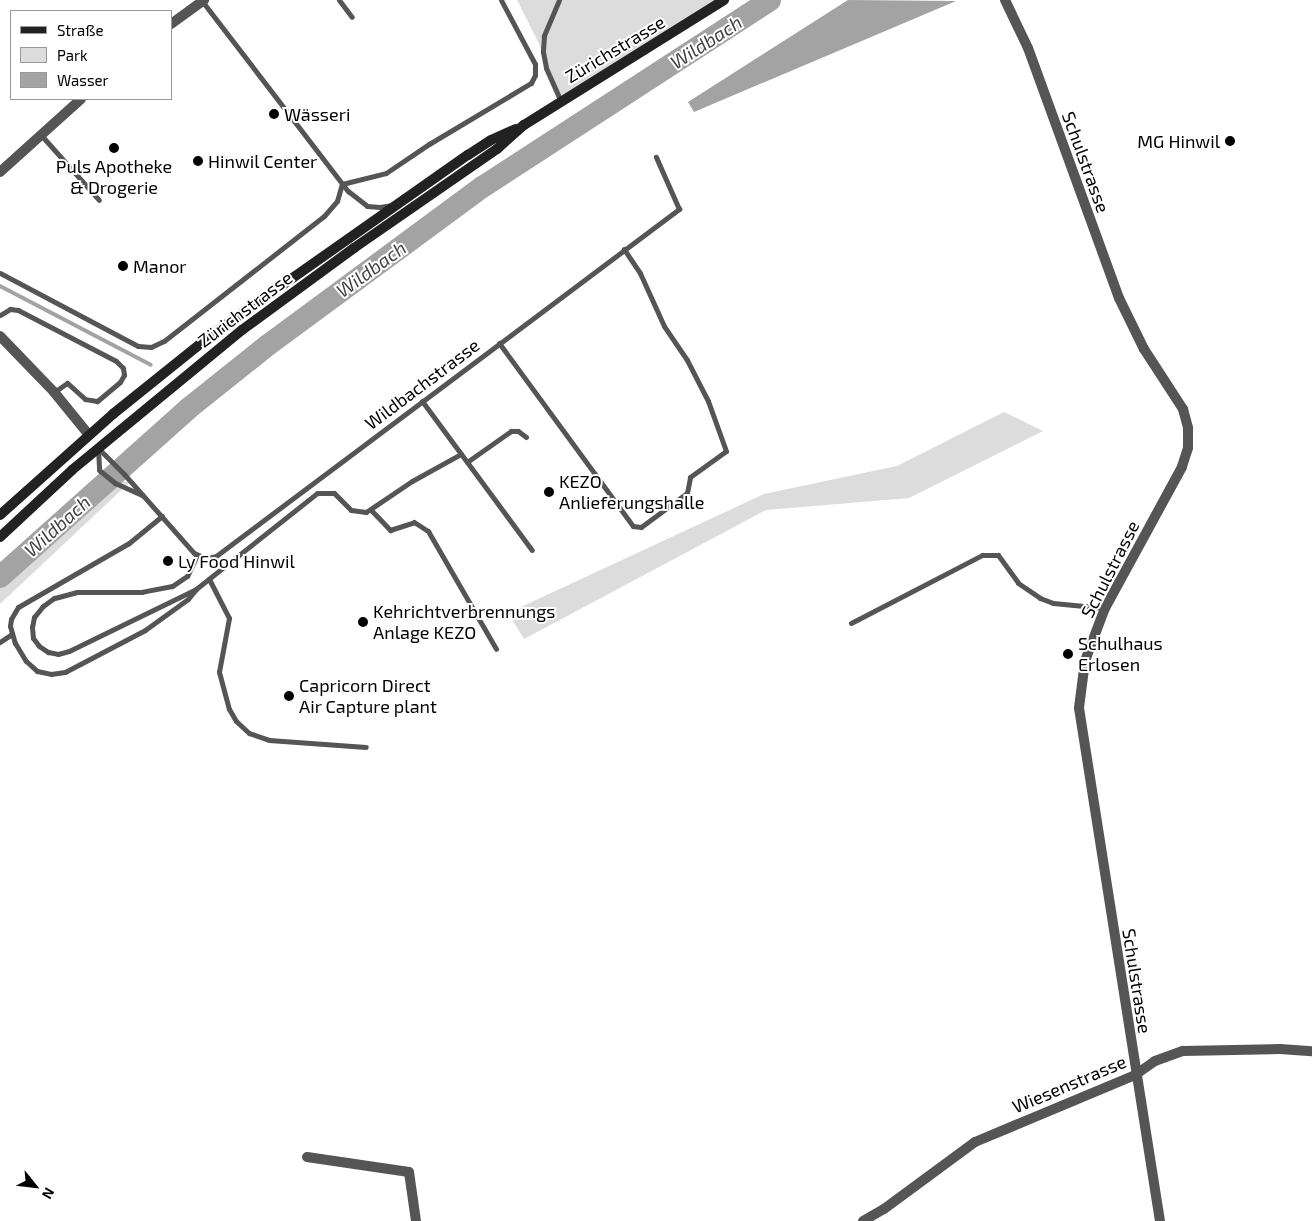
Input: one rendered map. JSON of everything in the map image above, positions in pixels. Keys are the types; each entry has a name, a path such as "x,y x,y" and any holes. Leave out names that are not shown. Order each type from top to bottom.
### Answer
{"main road":[{"name":"Zürichstrasse","path":"0,537 98,448 242,330 354,248 497,150 524,126 724,0"},
{"name":"Zürichstrasse","path":"0,515 89,435 210,336 468,154 491,140 524,126"},
{"path":"89,435 98,448"}],"street":[{"name":"Schulstrasse","path":"1005,0 1028,48 1118,298 1144,349 1183,409 1188,428 1188,448 1182,467 1105,608 1085,661 1079,708 1135,1075 1160,1221"},
{"path":"172,23 203,1"},
{"path":"0,172 80,100"},
{"path":"0,336 54,392 89,435"},
{"name":"Wiesenstrasse","path":"863,1221 908,1192 975,1142 1135,1075 1156,1061 1183,1051 1280,1049 1312,1051"},
{"path":"307,1157 409,1172 416,1221"}],"lane":[{"path":"339,0 352,17"},
{"path":"342,184 374,178 386,173 435,140 531,84 535,75 535,64 501,0"},
{"path":"560,0 544,36 542,52 546,68 561,101"},
{"path":"203,1 342,184 358,201 367,206 380,207 396,203"},
{"path":"40,134 99,200"},
{"name":"Wildbachstrasse","path":"197,555 206,558 220,554 679,209 656,157"},
{"path":"0,273 138,346 151,347 164,341 324,216 337,201 342,184"},
{"path":"499,343 633,526 641,527 687,493 690,477 726,451 708,401 687,360 664,326 640,273 624,249"},
{"path":"0,315 10,309 18,310 116,361 123,368 124,375 120,382 97,400 85,399 67,383 54,392"},
{"path":"422,401 532,550"},
{"path":"467,462 511,431 518,430 526,437"},
{"path":"98,448 112,460 197,555 187,576 172,586 132,593 77,592 54,598 42,606 34,616 33,638 44,650 54,653 63,653 196,589 317,493 334,492 355,512 371,510 412,481 462,454"},
{"path":"98,448 99,470 115,483 145,497"},
{"path":"371,510 390,530 414,522 428,531 496,649"},
{"path":"162,516 129,543 18,607 11,619 12,634 20,653 30,666 44,673 58,674 145,630 188,599 196,589"},
{"path":"850,623 982,555 998,555 1018,583 1040,598 1052,603 1105,608"},
{"path":"209,579 229,618 219,672 228,709 236,721 250,733 269,740 366,747"},
{"path":"0,642 12,634"}],"green space":[{"path":"517,0 722,0 561,101 548,73 539,44"},
{"path":"1004,412 1043,431 909,498 766,510 524,639 508,613 764,494 897,466"},
{"path":"131,481 0,604 0,563 84,488"}],"water":[{"path":"848,0 956,1 694,112 688,102"}],"waterway":[{"name":"Wildbach","path":"0,577 189,408 268,345 484,186 770,0"},
{"path":"0,286 151,365"}],"place":[{"name":"Wässeri","path":"274,114"},
{"name":"MG Hinwil","path":"1230,141"},
{"name":"Puls Apotheke & Drogerie","path":"114,148"},
{"name":"Hinwil Center","path":"198,161"},
{"name":"Manor","path":"123,266"},
{"name":"KEZO Anlieferungshalle","path":"549,492"},
{"name":"Ly Food Hinwil","path":"168,561"},
{"name":"Kehrichtverbrennungs Anlage KEZO","path":"363,622"},
{"name":"Schulhaus Erlosen","path":"1068,654"},
{"name":"Capricorn Direct Air Capture plant","path":"289,696"}]}
